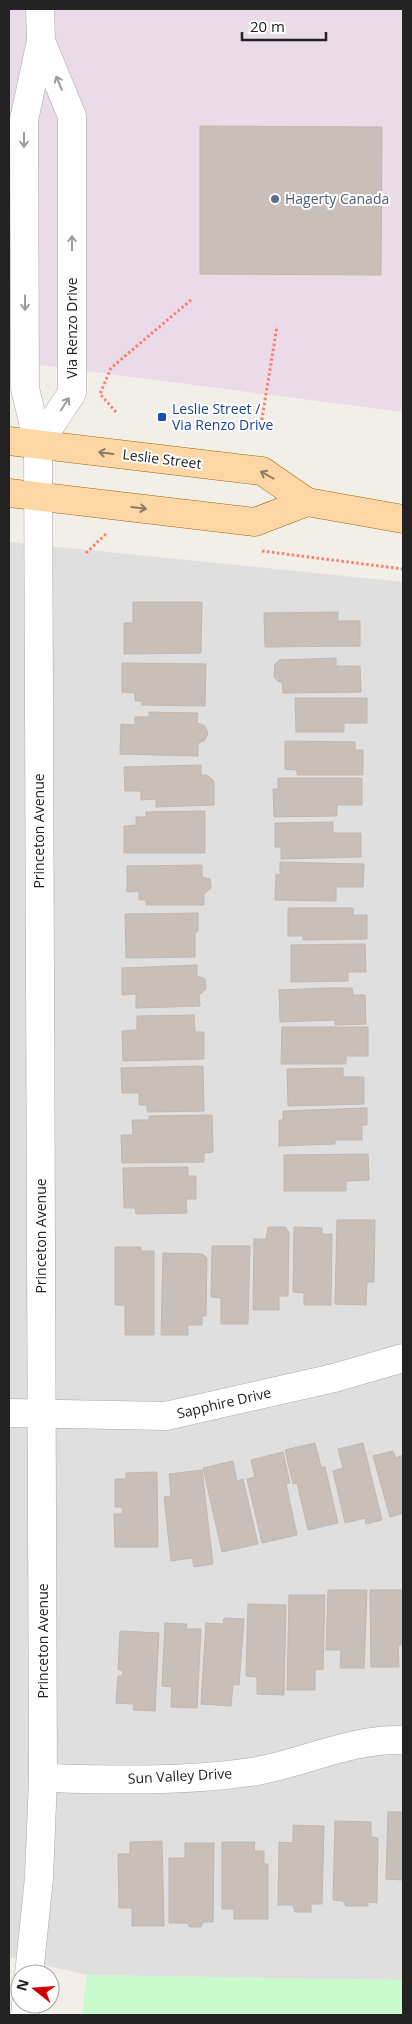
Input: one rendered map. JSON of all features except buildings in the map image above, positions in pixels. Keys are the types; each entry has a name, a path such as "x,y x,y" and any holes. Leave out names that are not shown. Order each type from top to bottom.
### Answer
{"main road":[{"name":"Leslie Street","path":"9,441 262,472 307,502 403,520"},
{"path":"9,493 255,522 307,502"}],"street":[{"name":"Via Renzo Drive","path":"38,444 25,388 24,120 41,41 40,9"},
{"name":"Via Renzo Drive","path":"38,444 72,393 72,116 41,41"},
{"name":"Princeton Avenue","path":"30,1964 40,1878 43,1778 38,444"},
{"name":"Sapphire Drive","path":"9,1413 42,1412 166,1416 334,1378 403,1358"},
{"name":"Sun Valley Drive","path":"43,1778 196,1779 254,1772 350,1747 403,1740"}],"path":[{"path":"116,412 100,394 111,368 191,300"},
{"path":"261,425 277,326"}],"shaded area":[{"path":"9,9 403,9 403,412 9,361"},
{"path":"9,542 403,582 403,1980 87,1975 60,1969 60,1964 39,1964 9,1957"}],"green space":[{"path":"87,1975 403,1980 403,2015 82,2015"}],"place":[{"name":"Hagerty Canada","path":"275,199"},
{"name":"Leslie Street / Via Renzo Drive","path":"162,417"}]}
